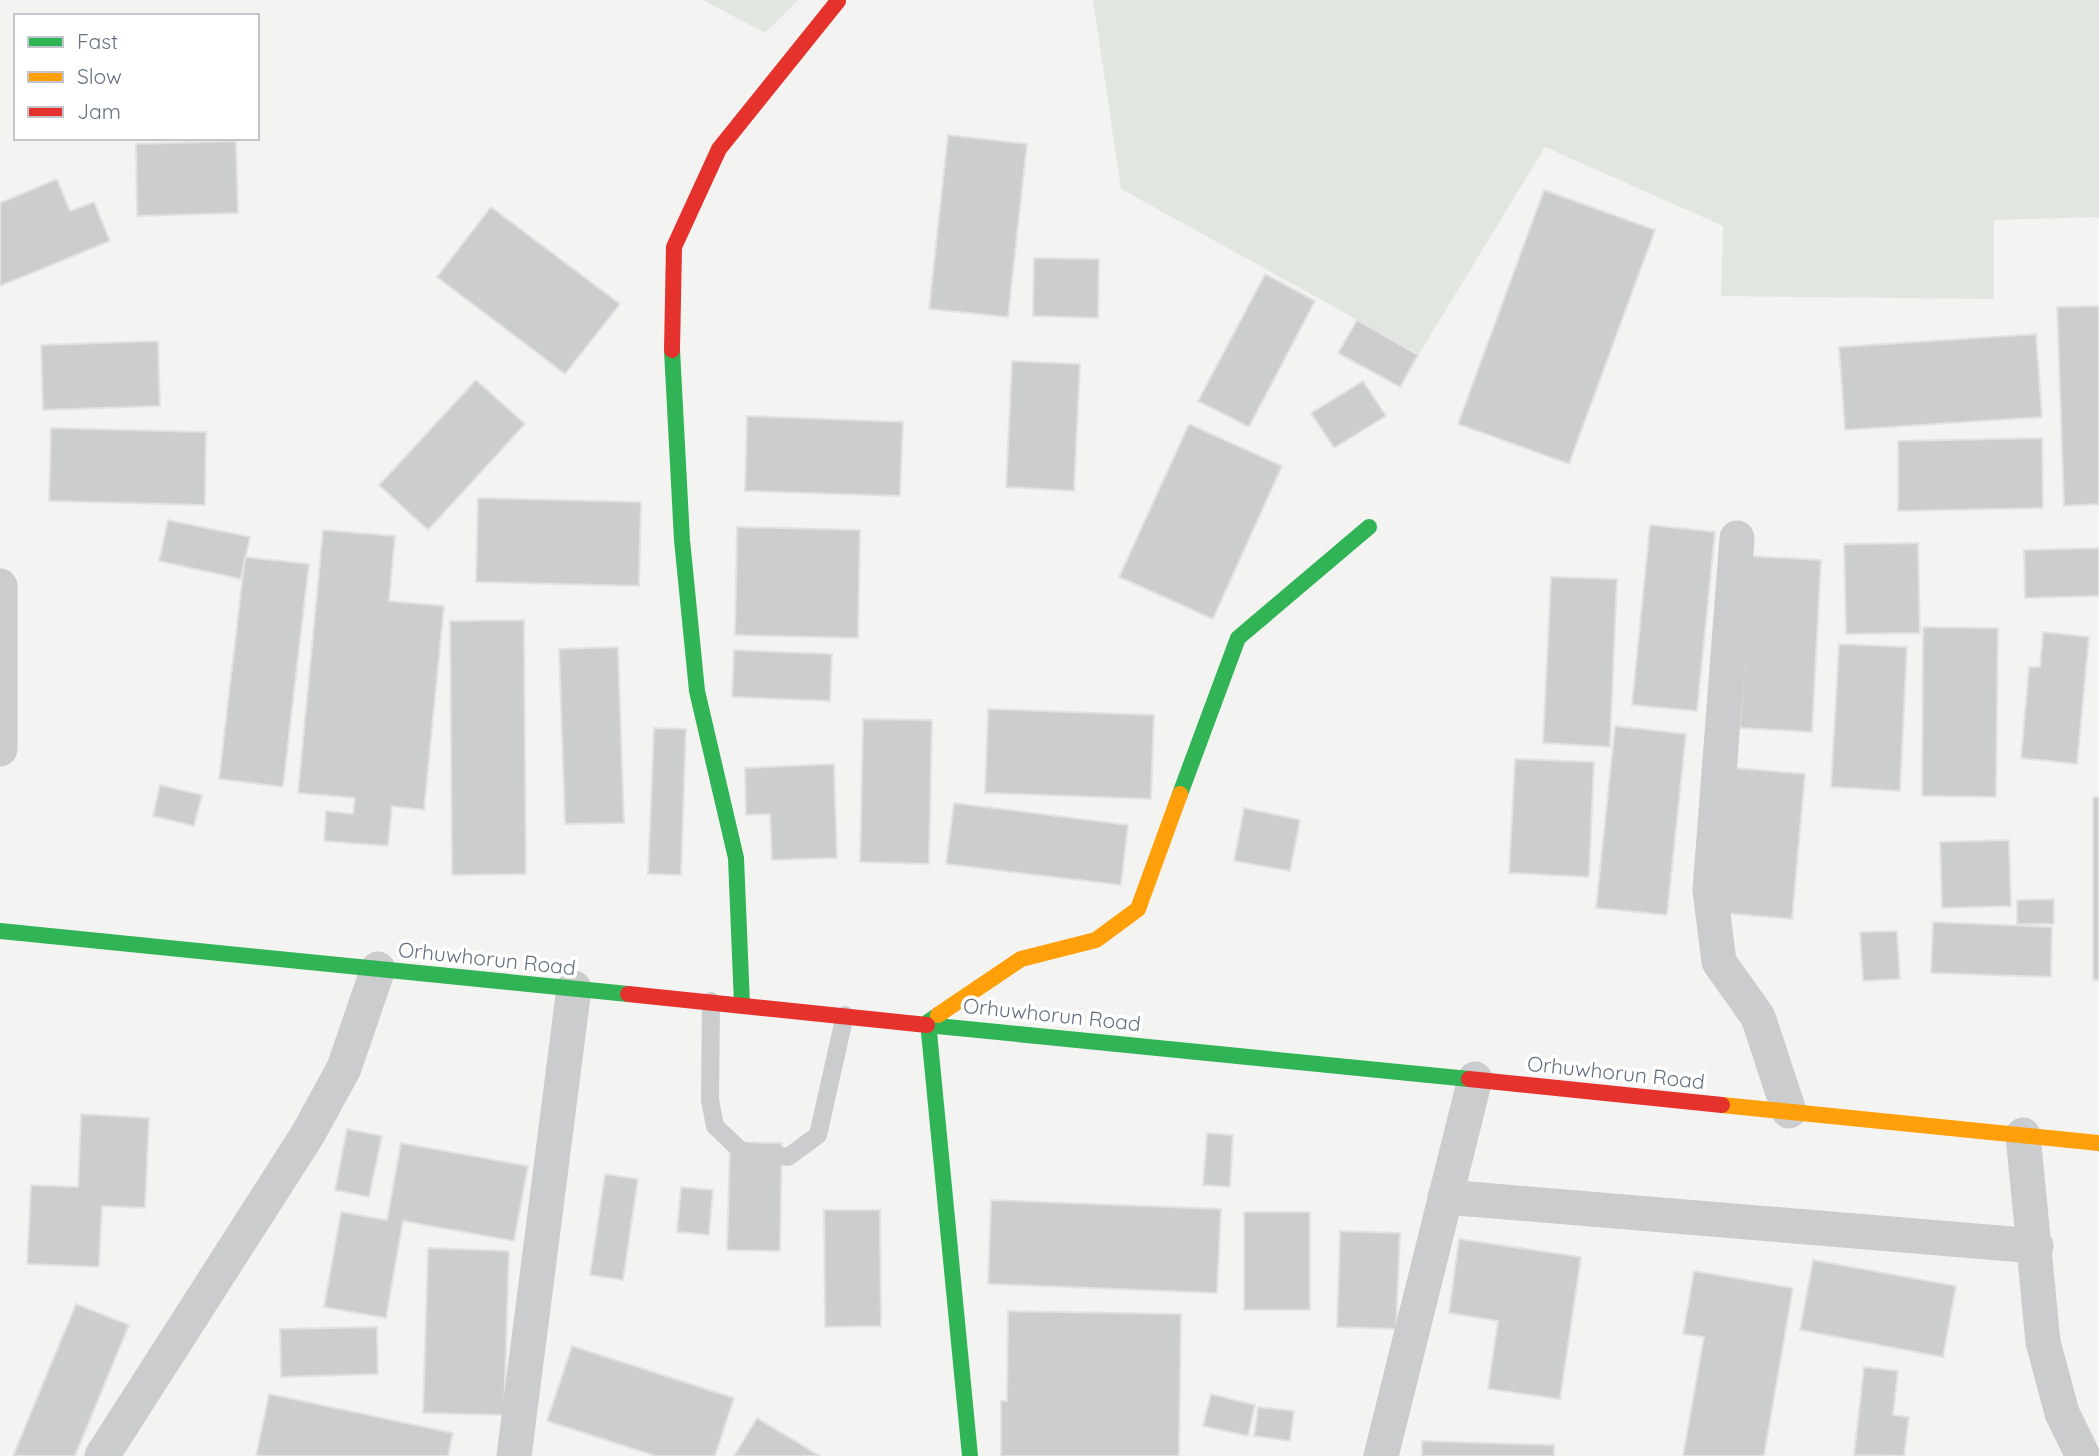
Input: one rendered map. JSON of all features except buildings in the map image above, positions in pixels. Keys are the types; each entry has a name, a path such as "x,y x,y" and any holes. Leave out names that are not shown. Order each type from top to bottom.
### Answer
{"street":[{"path":"741,1004 736,858 697,691 682,540 671,381 674,247 719,149 838,1"},
{"path":"970,1456 928,1023 1021,959 1096,940 1138,909 1238,638 1369,527"},
{"path":"1737,538 1710,890 1719,962 1758,1017 1788,1111"},
{"path":"0,586 0,749"},
{"name":"Orhuwhorun Road","path":"0,931 2099,1143"},
{"path":"102,1456 309,1134 344,1068 378,969"},
{"path":"514,1456 574,988"},
{"path":"1381,1456 1475,1079"},
{"path":"2024,1135 2043,1342 2062,1413 2083,1456"},
{"path":"1445,1196 2036,1246"}],"lane":[{"path":"711,1002 710,1100 715,1126 741,1151 788,1157 818,1135 845,1015"}],"shaded area":[{"path":"703,0 798,0 765,33"},
{"path":"1093,0 2099,0 2099,217 1994,220 1994,299 1721,296 1723,226 1545,147 1419,354 1121,189"}],"traffic: fast":[{"path":"672,350 682,540 697,691 736,858 742,1004"},
{"path":"1180,794 1238,638 1369,527"},
{"path":"0,931 628,994"},
{"path":"938,1015 928,1022 970,1456"},
{"path":"927,1025 1469,1079"}],"traffic: slow":[{"path":"938,1015 1021,959 1096,940 1138,909 1180,794"},
{"path":"1722,1105 2099,1143"}],"traffic: jam":[{"path":"672,350 674,247 719,149 838,1"},
{"path":"628,994 927,1025"},
{"path":"1469,1079 1722,1105"}]}
